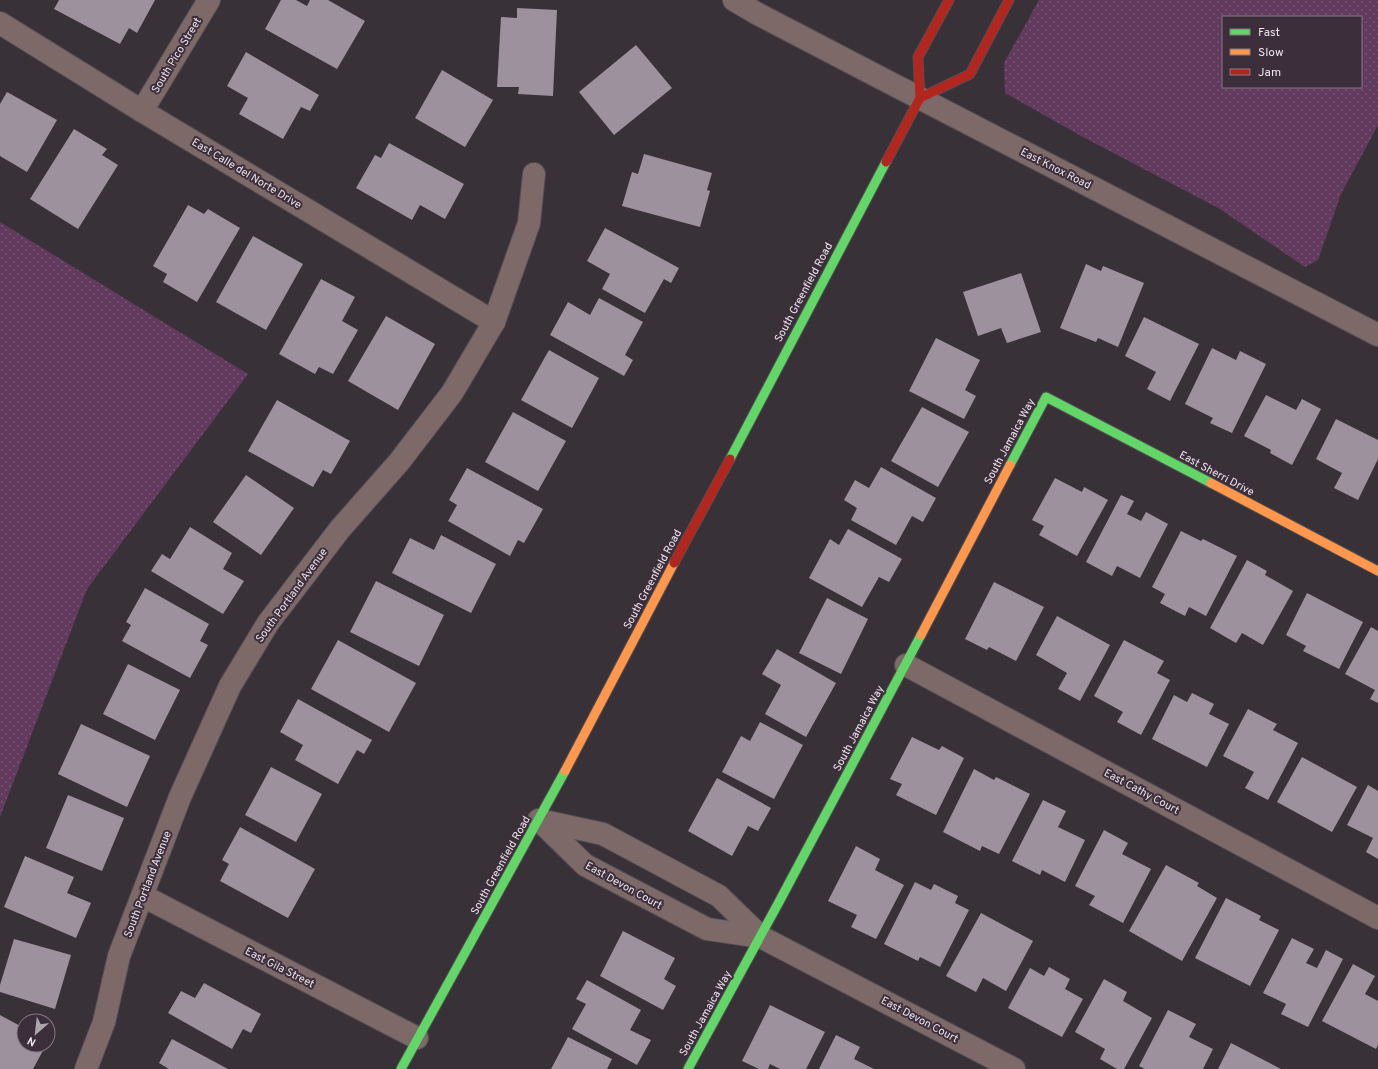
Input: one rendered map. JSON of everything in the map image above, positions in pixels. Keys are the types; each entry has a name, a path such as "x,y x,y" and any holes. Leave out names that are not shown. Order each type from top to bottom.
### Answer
{"main road":[{"path":"949,0 918,57 920,98 970,74 1009,0"},
{"name":"South Greenfield Road","path":"401,1069 539,820 920,98"},
{"name":"East Sherri Drive","path":"1046,397 1378,572"},
{"name":"South Jamaica Way","path":"688,1069 906,665 1046,397"}],"street":[{"name":"South Pico Street","path":"142,111 209,0"},
{"name":"East Knox Road","path":"734,0 1378,335"},
{"name":"East Calle del Norte Drive","path":"0,23 142,111 494,322"},
{"name":"South Portland Avenue","path":"86,1069 104,1022 119,956 180,797 230,686 268,623 340,529 399,462 452,393 494,322 529,223 534,174"},
{"name":"East Cathy Court","path":"906,665 1378,918"},
{"name":"East Devon Court","path":"539,820 586,865 700,926 707,929 761,936"},
{"name":"East Devon Court","path":"539,820 603,834 719,896 761,936 1014,1069"},
{"name":"East Gila Street","path":"143,896 417,1038"}],"shaded area":[{"path":"1039,0 1378,0 1378,125 1341,194 1318,260 1305,267 1220,209 1083,137 1005,93 1004,63"},
{"path":"0,222 248,374 87,589 0,817"}],"building":[{"path":"59,0 155,0 137,33 129,28 120,44 54,9"},
{"path":"281,0 296,0 307,6 310,0 328,0 365,21 337,69 265,29"},
{"path":"517,8 557,10 553,96 518,94 519,87 497,87 501,17 517,18"},
{"path":"636,45 672,88 614,135 579,92"},
{"path":"246,52 319,95 310,111 301,107 283,139 239,114 248,98 227,86"},
{"path":"442,70 493,100 465,147 415,118"},
{"path":"7,92 57,120 27,172 0,156 0,104"},
{"path":"74,129 107,149 102,155 118,165 78,229 30,199"},
{"path":"389,143 464,184 445,219 420,205 412,220 356,188 375,155 381,158"},
{"path":"644,154 712,173 707,190 710,191 700,227 622,206 632,172 638,174"},
{"path":"188,205 204,214 208,209 240,228 197,302 163,282 167,274 153,266"},
{"path":"605,228 679,268 671,283 664,279 645,313 602,289 610,274 587,261"},
{"path":"253,236 303,264 266,330 216,302"},
{"path":"1086,264 1101,271 1103,266 1144,283 1118,347 1098,338 1096,342 1060,328"},
{"path":"1021,273 1041,332 1007,343 1001,328 978,336 963,292"},
{"path":"321,279 355,297 342,321 358,330 333,374 319,367 315,374 279,354"},
{"path":"599,298 643,322 625,355 633,360 624,376 550,335 568,302 590,315"},
{"path":"386,316 435,344 398,410 348,381"},
{"path":"1144,317 1199,344 1170,401 1147,389 1156,372 1125,356"},
{"path":"936,338 980,360 965,390 976,396 964,419 909,391"},
{"path":"1212,348 1236,360 1240,351 1266,364 1232,433 1210,423 1213,418 1185,404"},
{"path":"549,350 599,378 572,428 521,400"},
{"path":"1266,395 1296,410 1302,399 1321,409 1292,465 1270,453 1271,450 1244,436"},
{"path":"277,400 350,441 331,474 323,470 313,487 248,451"},
{"path":"922,407 969,432 938,487 891,461"},
{"path":"513,412 566,441 538,491 485,462"},
{"path":"1336,419 1378,440 1378,459 1358,500 1334,488 1342,473 1316,459"},
{"path":"881,467 936,498 923,522 912,516 896,545 851,520 857,508 844,500 855,480 869,488"},
{"path":"467,468 543,509 524,543 518,540 510,556 448,521 457,505 449,500"},
{"path":"246,475 294,508 261,555 213,522"},
{"path":"1055,478 1082,492 1084,487 1108,500 1077,556 1039,535 1044,526 1032,520"},
{"path":"1121,495 1134,501 1127,514 1141,521 1146,512 1168,524 1140,578 1117,566 1112,576 1086,562"},
{"path":"190,527 232,553 223,569 244,581 223,614 151,571 162,554 170,559"},
{"path":"848,529 902,559 889,582 879,577 862,607 809,578 830,539 839,545"},
{"path":"1181,531 1201,541 1203,539 1237,556 1206,616 1189,607 1185,616 1160,603 1165,594 1152,587"},
{"path":"441,535 496,564 471,613 392,573 410,538 434,550"},
{"path":"1247,560 1267,571 1265,575 1293,591 1263,645 1242,633 1236,643 1210,628"},
{"path":"376,581 444,615 419,666 350,632"},
{"path":"994,582 1044,607 1016,661 989,647 987,650 965,639"},
{"path":"145,588 209,624 200,641 208,645 190,678 122,641 131,625 126,622"},
{"path":"1307,593 1363,622 1339,669 1303,651 1306,646 1286,635"},
{"path":"827,598 868,619 841,674 799,653"},
{"path":"1057,616 1110,645 1080,701 1058,689 1067,673 1036,655"},
{"path":"1371,627 1378,631 1378,703 1370,699 1375,690 1345,674"},
{"path":"338,640 416,683 389,732 311,689"},
{"path":"1124,640 1164,661 1157,673 1170,680 1141,735 1117,722 1123,712 1094,696"},
{"path":"777,649 836,683 806,737 765,714 781,685 762,674"},
{"path":"128,664 180,690 155,740 103,714"},
{"path":"1192,693 1214,704 1209,714 1229,724 1207,767 1152,739 1174,695 1187,702"},
{"path":"298,699 372,740 364,754 357,750 338,784 295,760 303,745 280,732"},
{"path":"1248,709 1277,724 1273,730 1298,743 1268,800 1245,788 1254,772 1223,756"},
{"path":"760,722 803,745 774,799 722,772 741,736 750,741"},
{"path":"81,724 150,756 127,807 58,774"},
{"path":"912,737 939,750 942,746 964,758 936,815 896,795 902,784 890,779"},
{"path":"1302,757 1357,787 1332,832 1277,802"},
{"path":"271,767 322,794 296,842 245,815"},
{"path":"974,769 994,780 996,777 1030,794 999,854 982,846 980,851 943,832"},
{"path":"717,778 771,808 758,831 748,826 732,856 688,831"},
{"path":"1368,785 1378,791 1378,859 1366,852 1373,838 1347,825"},
{"path":"68,795 124,818 102,871 46,848"},
{"path":"1043,800 1066,811 1058,827 1085,840 1065,882 1042,870 1040,875 1012,861"},
{"path":"240,827 315,869 288,918 220,881 229,864 222,860"},
{"path":"1104,830 1128,843 1122,854 1151,869 1123,923 1089,905 1095,896 1075,886"},
{"path":"856,846 880,859 875,870 904,885 876,939 851,927 857,915 828,901"},
{"path":"25,856 74,877 67,893 91,903 76,938 4,907"},
{"path":"1166,865 1199,883 1197,886 1217,898 1182,961 1129,931"},
{"path":"915,882 931,890 934,884 958,896 955,903 969,910 940,967 920,957 918,961 884,944"},
{"path":"1226,898 1261,916 1259,920 1279,930 1250,986 1195,958"},
{"path":"981,913 1033,941 1006,991 983,978 976,992 946,976"},
{"path":"623,931 675,958 664,979 676,986 663,1010 600,976"},
{"path":"1292,938 1314,949 1306,963 1317,968 1326,950 1343,959 1308,1027 1281,1014 1286,1004 1263,993"},
{"path":"14,939 71,955 55,1009 0,992 0,985"},
{"path":"1353,964 1375,976 1365,994 1378,1001 1378,1045 1376,1049 1322,1021"},
{"path":"1049,967 1070,979 1065,989 1083,999 1062,1037 1008,1008 1030,968 1044,976"},
{"path":"1104,979 1127,992 1123,1001 1152,1018 1124,1069 1117,1069 1100,1059 1105,1049 1075,1032"},
{"path":"587,980 641,1010 630,1030 651,1040 637,1065 572,1029 586,1004 576,999"},
{"path":"204,983 261,1014 251,1033 243,1029 232,1049 168,1013 181,991 195,998"},
{"path":"770,1005 825,1032 806,1069 780,1069 770,1064 768,1069 759,1069 742,1061"},
{"path":"1168,1010 1196,1024 1189,1037 1213,1049 1203,1069 1145,1069 1139,1066"},
{"path":"0,1015 16,1024 16,1053 42,1053 33,1069 0,1069"},
{"path":"836,1035 860,1047 854,1059 874,1069 819,1069"},
{"path":"568,1037 612,1059 607,1069 551,1069"},
{"path":"172,1039 228,1069 169,1069 159,1063"},
{"path":"1231,1043 1281,1069 1218,1069"}],"traffic: fast":[{"path":"730,459 886,162"},
{"path":"1010,465 1046,397 1211,483"},
{"path":"688,1069 921,635"},
{"path":"401,1069 565,771"}],"traffic: slow":[{"path":"921,635 1010,465"},
{"path":"1211,483 1378,571"},
{"path":"565,771 674,563"}],"traffic: jam":[{"path":"886,162 920,98 918,57 949,0"},
{"path":"920,98 970,74 1009,0"},
{"path":"674,563 730,459"}]}
